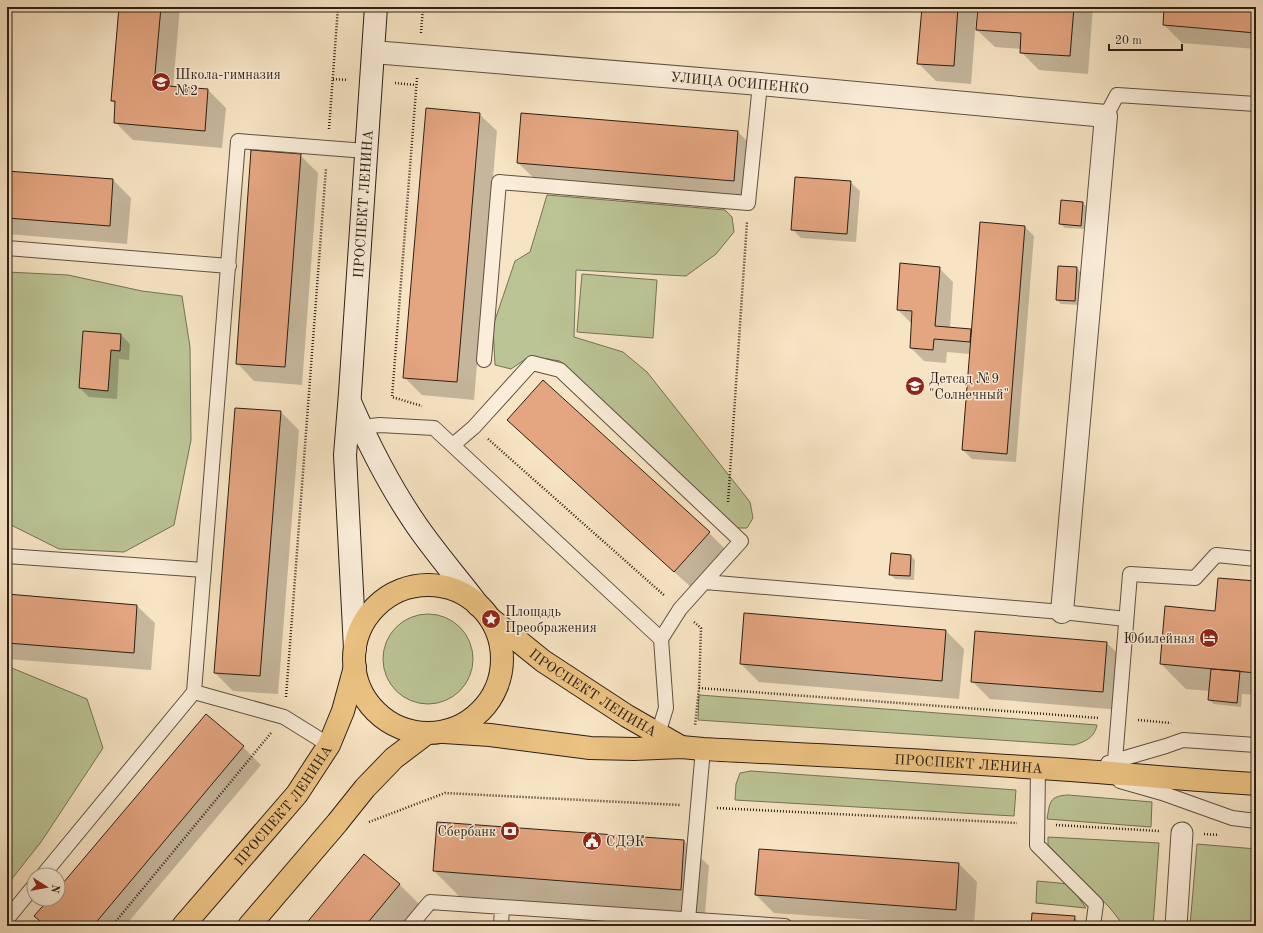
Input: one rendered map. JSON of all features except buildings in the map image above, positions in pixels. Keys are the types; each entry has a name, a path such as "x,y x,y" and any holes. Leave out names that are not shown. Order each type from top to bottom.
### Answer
{"main road":[{"path":"249,926 365,788 394,758 435,733 461,726 476,716 488,703 497,687 502,670 502,652 498,634 484,612 464,594 447,588 430,585 412,587 395,593 380,603 368,616 360,632 355,658"},
{"name":"ПРОСПЕКТ ЛЕНИНА","path":"484,612 543,661 627,716 682,746"},
{"name":"ПРОСПЕКТ ЛЕНИНА","path":"355,658 359,684 367,700 378,714 392,724 409,731 490,735 590,748 634,749 682,746 703,749 1081,771 1114,767 1181,780 1256,784"},
{"name":"ПРОСПЕКТ ЛЕНИНА","path":"183,926 298,794 329,745 343,711 355,658"}],"street":[{"name":"ПРОСПЕКТ ЛЕНИНА","path":"355,658 344,455 376,7"},
{"name":"УЛИЦА ОСИПЕНКО","path":"372,52 760,84 1106,116"},
{"path":"1062,612 1106,116"},
{"name":"ПРОСПЕКТ ЛЕНИНА","path":"349,401 379,464 414,522 484,612"},
{"path":"1176,926 1182,832"}],"lane":[{"path":"484,360 499,182 748,203 760,84"},
{"path":"1106,116 1117,95 1256,104"},
{"path":"50,867 194,692 238,141 366,151"},
{"path":"7,248 229,266"},
{"path":"453,445 474,427 532,363 560,370 741,541 680,610 662,639 666,708 658,734"},
{"path":"361,427 380,425 434,428 662,639"},
{"path":"1256,559 1216,555 1195,578 1130,574 1114,767 1183,740 1256,745"},
{"path":"7,556 204,570"},
{"path":"705,582 1062,612 1126,619"},
{"path":"194,692 284,717 329,745"},
{"path":"688,920 703,749"},
{"path":"1038,768 1037,845 1096,904 1093,926"},
{"path":"1081,771 1162,793 1232,818 1256,821"},
{"path":"7,918 26,895"},
{"path":"410,926 430,902 785,926"},
{"path":"501,926 502,907"}],"path":[{"path":"112,926 284,717 338,7"},
{"path":"422,406 392,397 423,7"},
{"path":"726,527 748,203"},
{"path":"474,427 701,628 699,688 1176,723"},
{"path":"364,824 445,793 1037,824 1182,832 1226,836"}],"green space":[{"path":"547,195 725,210 732,217 734,232 716,254 686,276 576,270 574,337 623,352 647,372 750,502 753,518 747,528 735,528 560,361 530,356 511,369 495,365 493,326 515,261 530,252"},
{"path":"7,272 68,275 142,291 182,296 190,347 191,440 174,525 124,552 59,549 7,523"},
{"path":"582,274 657,280 653,338 577,332"},
{"path":"419,614 437,614 453,621 466,634 473,650 473,668 466,684 453,697 437,704 419,704 403,697 390,684 383,668 383,650 390,634 403,621"},
{"path":"7,666 87,699 103,748 41,842 7,885"},
{"path":"699,695 1097,725 1092,736 1074,745 698,720"},
{"path":"751,771 1016,790 1014,816 735,800 736,784 740,773"},
{"path":"1068,795 1152,802 1151,827 1047,819 1052,801 1057,797"},
{"path":"1048,837 1159,843 1153,926 1124,926 1110,908 1048,845"},
{"path":"1197,844 1256,849 1256,926 1190,926"},
{"path":"1037,881 1069,884 1086,908 1036,903"}],"place":[{"name":"Школа-гимназия №2","path":"161,82"},
{"name":"Детсад №9 \"Солнечный\"","path":"915,386"},
{"name":"Площадь Преображения","path":"491,619"},
{"name":"Юбилейная","path":"1209,638"},
{"name":"Сбербанк","path":"510,831"},
{"name":"СДЭК","path":"592,841"}]}
